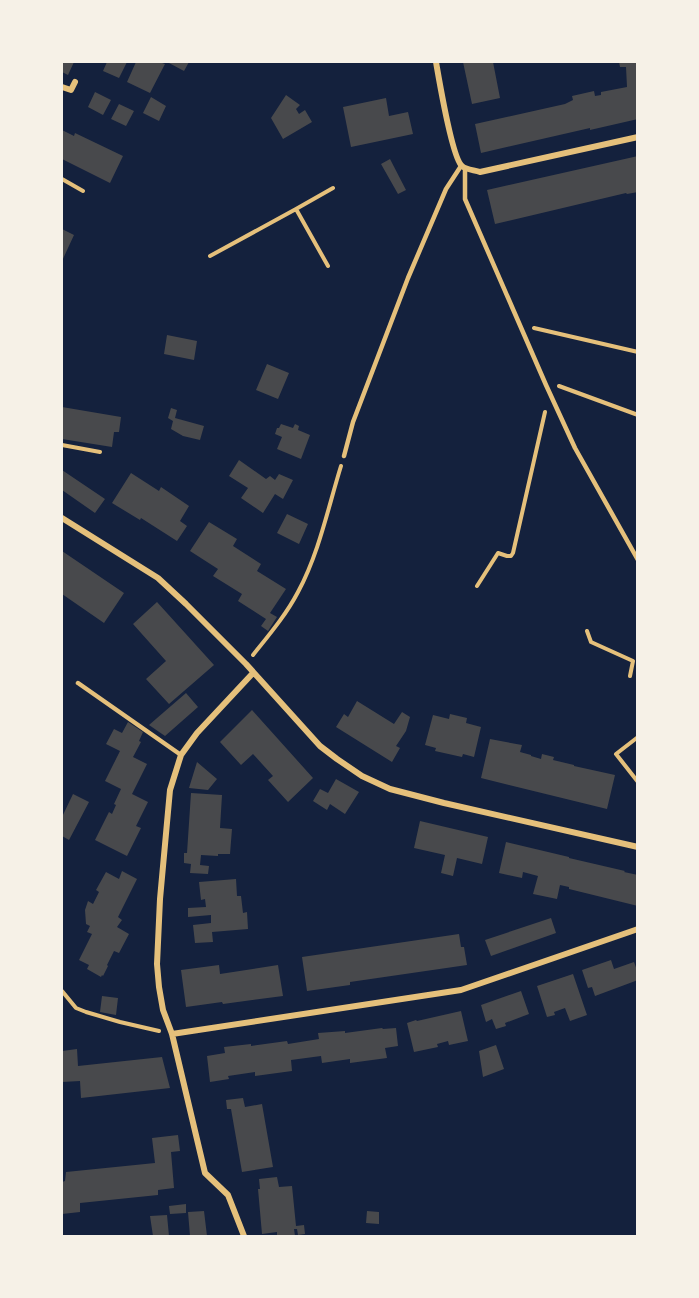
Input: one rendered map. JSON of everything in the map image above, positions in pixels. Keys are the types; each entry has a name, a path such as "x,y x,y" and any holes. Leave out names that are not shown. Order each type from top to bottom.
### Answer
{"street":[{"path":"436,62 453,144 462,165 480,172 638,137"},
{"path":"62,87 71,90 75,82"},
{"path":"62,518 158,578 246,664 320,746 362,776 390,789 444,803 638,847"},
{"path":"244,1236 228,1195 205,1173 163,1010 157,964 160,899 170,790 181,755 197,733 253,673"},
{"path":"171,1034 461,990 638,928"}],"lane":[{"path":"344,456 353,422 408,278 446,189 462,165"},
{"path":"462,165 465,199 546,385 575,448 638,560"},
{"path":"78,682 181,755"}],"path":[{"path":"62,179 83,191"},
{"path":"210,256 333,188"},
{"path":"296,210 328,266"},
{"path":"534,328 638,352"},
{"path":"558,386 638,415"},
{"path":"477,586 498,553 507,556 513,553 545,409"},
{"path":"62,445 100,452"},
{"path":"246,664 280,621 298,592 323,528 344,456"},
{"path":"587,631 591,642 633,661 630,676"},
{"path":"638,737 616,754 638,782"},
{"path":"62,991 76,1008 86,1012 171,1034"}],"building":[{"path":"62,62 74,62 68,75 62,72"},
{"path":"107,62 127,62 119,78 103,71"},
{"path":"136,62 165,64 150,93 127,82"},
{"path":"170,62 189,62 184,71"},
{"path":"463,62 493,62 500,98 472,104"},
{"path":"619,62 638,62 638,119 481,153 475,124 565,104 573,100 572,96 594,91 595,96 601,95 601,92 627,87 626,67 620,67"},
{"path":"95,92 111,100 103,115 88,107"},
{"path":"286,95 300,105 296,109 299,114 305,110 312,122 283,139 271,118"},
{"path":"151,97 166,106 159,121 143,113"},
{"path":"386,98 389,116 408,112 413,134 351,147 343,107"},
{"path":"119,104 134,111 126,126 111,119"},
{"path":"62,130 74,136 75,133 123,156 110,183 62,159"},
{"path":"638,156 638,192 495,224 487,190"},
{"path":"390,159 406,190 398,194 381,164"},
{"path":"62,229 74,235 62,261"},
{"path":"167,335 197,341 194,360 164,354"},
{"path":"267,364 289,373 278,399 256,390"},
{"path":"62,407 121,417 119,432 114,432 112,447 62,439"},
{"path":"171,408 177,410 175,418 204,426 200,440 183,436 171,429 173,421 168,418"},
{"path":"281,424 293,428 295,424 299,426 298,430 310,435 301,459 277,449 282,437 275,434"},
{"path":"239,460 266,479 270,476 275,480 279,474 293,480 283,499 275,494 263,513 241,498 248,488 229,476"},
{"path":"62,470 105,499 95,513 62,490"},
{"path":"131,473 159,491 161,487 189,506 180,521 187,526 177,541 112,503"},
{"path":"287,514 308,524 299,544 277,533"},
{"path":"209,522 237,539 233,546 261,564 257,571 286,589 270,613 277,617 268,631 261,626 266,619 238,601 242,594 213,576 218,569 190,551"},
{"path":"62,551 124,593 104,623 62,594"},
{"path":"157,602 214,665 169,704 146,679 166,661 133,624"},
{"path":"186,693 198,707 165,736 149,725"},
{"path":"357,701 394,724 402,712 410,717 406,731 396,746 400,748 392,762 336,727 344,714 348,717"},
{"path":"252,710 313,778 288,802 268,780 273,776 253,754 241,765 220,742"},
{"path":"450,714 467,718 466,723 481,727 474,757 463,754 462,757 435,751 436,748 425,745 433,715 449,719"},
{"path":"128,722 143,732 139,741 141,742 133,757 147,764 132,794 148,802 136,826 141,828 127,856 95,840 109,812 112,814 121,789 105,781 120,751 106,744 114,729 122,733"},
{"path":"490,739 522,745 520,752 541,759 542,754 554,757 553,760 615,775 607,809 481,778"},
{"path":"197,762 217,779 208,790 189,788"},
{"path":"336,779 359,792 345,814 330,804 327,810 313,801 320,789 328,793"},
{"path":"191,793 222,795 220,828 232,829 230,854 201,855 200,865 209,866 208,874 190,873 191,864 184,863 184,853 187,853"},
{"path":"73,794 89,802 69,840 62,836 62,817"},
{"path":"420,821 488,837 482,864 457,858 453,876 441,873 445,855 414,848"},
{"path":"506,842 638,875 638,906 560,885 557,899 533,894 538,876 523,872 522,878 499,873"},
{"path":"122,871 137,879 118,917 122,920 117,927 129,934 119,953 114,951 101,977 87,969 89,965 79,960 92,934 87,932 90,926 86,924 85,910 88,901 93,904 99,892 96,890 106,872 119,879"},
{"path":"236,879 237,896 241,896 243,913 247,912 248,929 212,932 213,942 195,943 193,925 211,923 211,915 188,917 188,908 206,907 205,899 201,900 199,882"},
{"path":"551,918 556,933 491,956 485,940"},
{"path":"459,934 467,965 350,982 350,985 307,991 302,957"},
{"path":"611,960 614,969 634,962 638,980 595,996 592,987 588,988 582,970"},
{"path":"219,965 220,974 278,965 283,996 186,1007 181,970"},
{"path":"573,974 587,1015 570,1021 565,1008 547,1017 537,986"},
{"path":"521,991 529,1014 496,1029 492,1019 486,1022 481,1005"},
{"path":"102,996 118,998 116,1015 100,1012"},
{"path":"461,1011 468,1041 449,1045 448,1041 437,1044 438,1047 414,1052 407,1023"},
{"path":"396,1028 398,1046 385,1048 387,1058 350,1063 350,1059 322,1063 321,1056 291,1060 292,1071 255,1076 255,1072 228,1076 229,1079 210,1082 207,1056 225,1053 224,1047 287,1041 288,1044 319,1039 318,1033 345,1031 345,1033"},
{"path":"496,1045 504,1069 483,1077 479,1051"},
{"path":"77,1049 78,1066 162,1057 170,1088 81,1098 80,1081 62,1082 62,1051"},
{"path":"243,1098 245,1107 262,1104 273,1167 242,1172 231,1109 227,1109 226,1100"},
{"path":"178,1135 180,1151 171,1152 174,1188 158,1190 158,1195 80,1203 80,1212 62,1214 62,1182 65,1181 66,1172 155,1163 152,1138"},
{"path":"277,1177 279,1187 292,1186 296,1226 304,1225 305,1234 298,1235 297,1229 294,1229 295,1236 277,1236 277,1232 262,1234 259,1179"},
{"path":"186,1204 186,1213 170,1214 169,1206"},
{"path":"204,1211 207,1236 190,1236 188,1212"},
{"path":"367,1211 379,1212 379,1224 366,1223"},
{"path":"167,1215 169,1236 153,1236 150,1216"}]}
